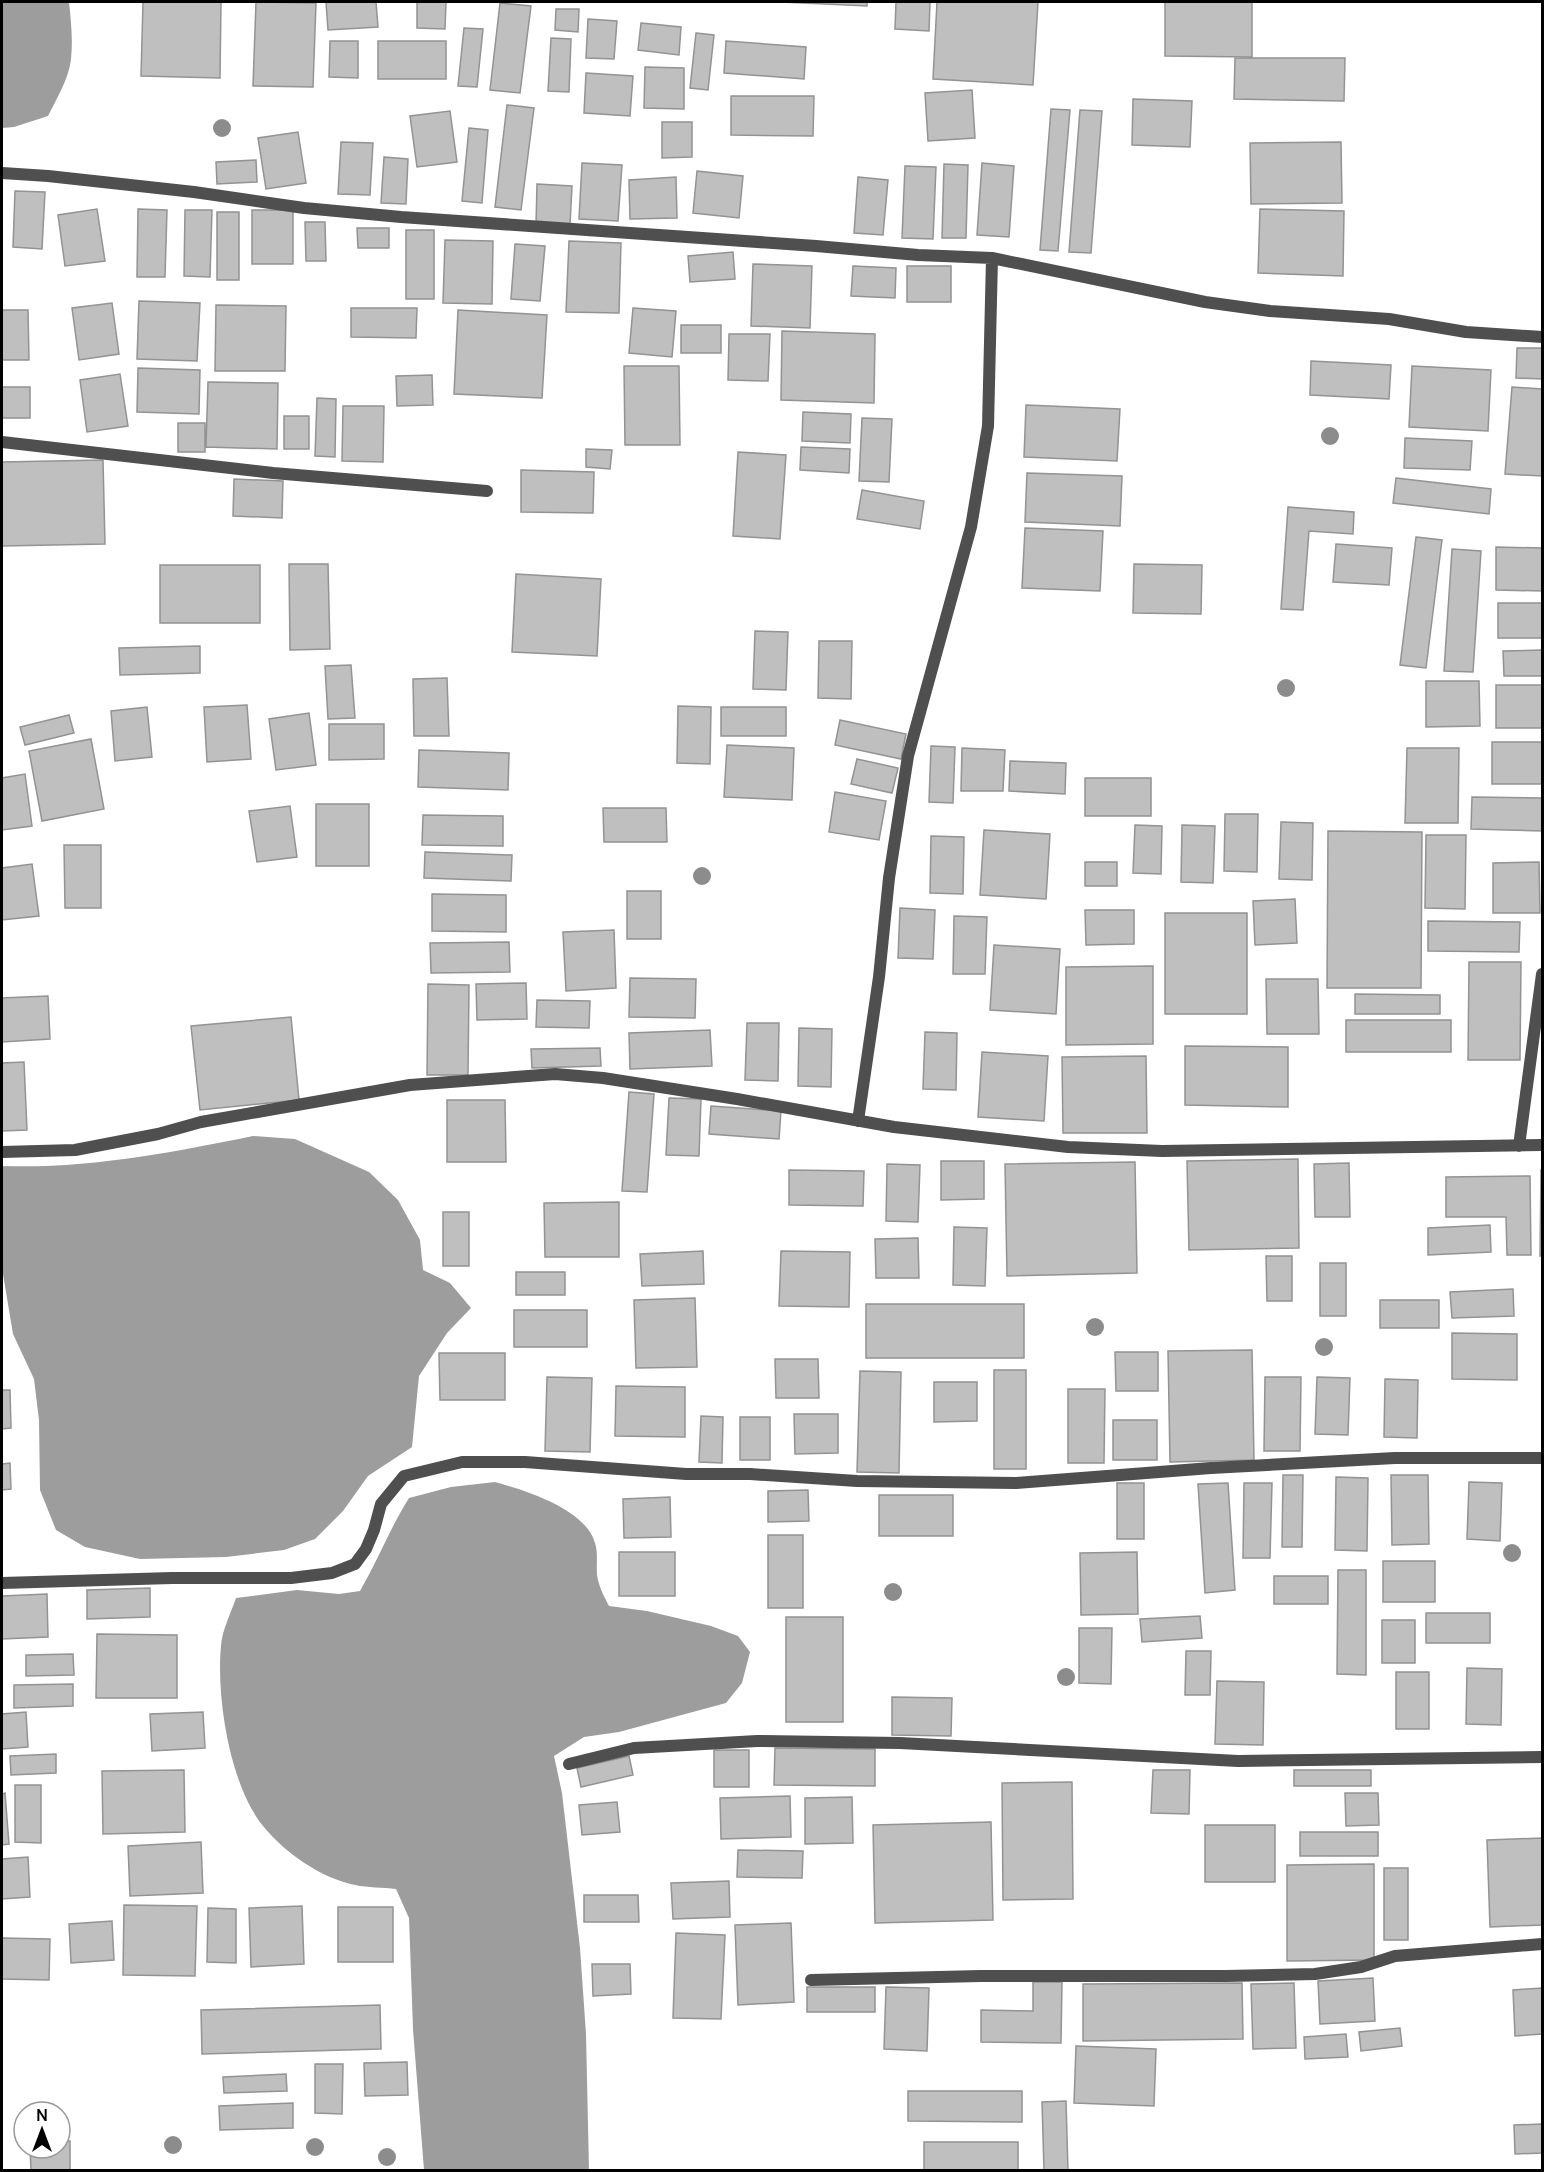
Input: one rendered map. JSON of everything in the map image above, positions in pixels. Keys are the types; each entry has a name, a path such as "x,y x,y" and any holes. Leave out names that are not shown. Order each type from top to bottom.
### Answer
{"street":[{"path":"2,173 59,177 194,192 304,208 391,216 918,255 992,258 1204,302 1270,311 1389,319 1466,332 1542,337"},
{"path":"858,1121 879,977 889,878 908,756 971,527 987,426 992,258"},
{"path":"2,442 273,473 487,491"},
{"path":"1520,1146 1542,974"},
{"path":"2,1152 75,1150 158,1134 201,1122 410,1085 555,1074 603,1078 894,1127 1068,1148 1162,1151 1542,1145"},
{"path":"2,1583 172,1578 291,1578 332,1573 355,1564 366,1549 381,1504 404,1476 462,1462 525,1462 686,1474 750,1474 857,1481 1016,1484 1188,1469 1395,1458 1542,1458"},
{"path":"568,1764 634,1748 757,1741 900,1743 1238,1761 1542,1757"},
{"path":"811,1980 981,1976 1315,1974 1361,1967 1395,1956 1542,1944"}],"shaded area":[{"path":"2,2 69,2 72,45 68,73 48,116 14,127 2,128"},
{"path":"253,1136 295,1139 369,1172 398,1200 420,1240 423,1270 450,1283 471,1308 447,1333 419,1376 412,1447 368,1476 343,1511 315,1539 284,1550 226,1557 140,1559 85,1547 56,1530 40,1490 39,1420 34,1379 13,1334 2,1268 2,1166 97,1162 160,1154"},
{"path":"495,1482 537,1496 580,1520 595,1543 598,1580 609,1606 647,1611 711,1626 738,1636 750,1652 742,1683 726,1703 619,1732 584,1737 554,1756 562,1793 580,1948 586,2034 589,2170 424,2170 413,2029 409,1918 396,1889 360,1886 329,1877 304,1863 272,1836 252,1809 242,1788 234,1765 223,1715 221,1646 236,1598 297,1590 339,1594 360,1591 409,1498 451,1487"}],"building":[{"path":"143,2 221,2 220,78 141,76"},
{"path":"256,2 316,3 313,87 253,86"},
{"path":"326,2 376,2 378,27 328,30"},
{"path":"417,2 446,2 445,29 417,28"},
{"path":"781,2 867,2 867,6"},
{"path":"896,2 930,2 929,31 895,29"},
{"path":"937,2 1038,2 1033,85 933,79"},
{"path":"1165,2 1252,2 1252,57 1165,56"},
{"path":"500,3 531,6 520,93 490,90"},
{"path":"556,9 579,9 578,32 555,30"},
{"path":"588,19 617,21 614,59 586,58"},
{"path":"641,23 681,27 679,55 638,50"},
{"path":"464,28 483,29 477,87 458,86"},
{"path":"696,33 714,35 708,90 690,88"},
{"path":"551,38 571,39 569,92 548,91"},
{"path":"330,41 358,41 358,78 329,77"},
{"path":"378,41 446,41 446,79 378,79"},
{"path":"726,41 806,47 804,79 724,73"},
{"path":"1235,58 1345,58 1344,101 1234,99"},
{"path":"645,67 684,68 684,109 644,108"},
{"path":"586,73 633,76 630,116 584,113"},
{"path":"972,90 975,138 928,141 925,93"},
{"path":"731,96 814,96 813,136 731,135"},
{"path":"1133,99 1192,101 1190,147 1132,145"},
{"path":"507,105 534,108 521,210 495,207"},
{"path":"1051,109 1070,110 1058,251 1040,250"},
{"path":"1080,110 1102,111 1091,253 1069,252"},
{"path":"450,111 457,162 417,167 410,116"},
{"path":"662,122 692,122 692,157 662,158"},
{"path":"469,128 488,130 482,203 462,201"},
{"path":"298,132 306,183 266,189 258,138"},
{"path":"341,142 373,143 370,195 338,194"},
{"path":"1341,142 1342,203 1251,204 1250,143"},
{"path":"384,157 408,159 406,204 381,203"},
{"path":"256,160 257,182 217,184 216,162"},
{"path":"582,163 622,165 618,221 579,219"},
{"path":"982,163 1014,166 1009,237 977,235"},
{"path":"944,164 968,165 966,238 942,238"},
{"path":"905,166 936,167 933,239 902,238"},
{"path":"697,171 743,176 739,218 693,213"},
{"path":"676,177 677,218 630,219 629,180"},
{"path":"858,177 888,180 883,235 854,233"},
{"path":"537,184 572,186 570,225 536,224"},
{"path":"15,191 45,192 42,249 13,247"},
{"path":"97,209 105,261 65,266 58,215"},
{"path":"138,209 167,210 165,277 137,277"},
{"path":"1260,209 1344,211 1343,276 1258,273"},
{"path":"185,210 212,210 210,277 184,276"},
{"path":"252,210 293,210 293,264 252,264"},
{"path":"217,212 239,212 239,280 217,280"},
{"path":"305,222 325,222 326,261 306,261"},
{"path":"357,228 389,228 389,248 358,248"},
{"path":"406,230 434,230 434,299 406,299"},
{"path":"445,240 493,241 492,304 443,303"},
{"path":"569,241 621,243 619,313 566,312"},
{"path":"515,244 545,246 540,301 511,299"},
{"path":"733,252 735,279 690,282 688,256"},
{"path":"753,264 812,266 810,328 751,326"},
{"path":"853,266 896,268 895,298 851,296"},
{"path":"907,266 951,266 951,302 907,302"},
{"path":"139,301 200,303 197,361 137,359"},
{"path":"112,303 119,354 79,360 72,308"},
{"path":"216,305 286,306 285,371 215,371"},
{"path":"351,308 417,308 416,338 351,337"},
{"path":"633,308 676,311 672,357 629,353"},
{"path":"2,310 28,310 29,360 2,360"},
{"path":"458,310 547,315 542,398 454,394"},
{"path":"681,325 721,325 721,353 681,353"},
{"path":"782,331 875,334 874,403 781,400"},
{"path":"729,334 770,334 768,381 728,380"},
{"path":"1517,348 1542,348 1542,379 1516,378"},
{"path":"1311,361 1391,365 1389,399 1310,395"},
{"path":"624,366 679,366 680,445 625,445"},
{"path":"1412,366 1491,370 1488,431 1409,427"},
{"path":"138,368 200,370 199,414 137,412"},
{"path":"120,374 128,426 87,432 80,380"},
{"path":"432,375 433,405 397,406 396,376"},
{"path":"208,382 278,383 277,449 206,447"},
{"path":"2,387 30,387 30,418 2,418"},
{"path":"1512,387 1542,389 1542,476 1505,474"},
{"path":"317,398 336,399 335,457 315,456"},
{"path":"1026,405 1120,409 1117,461 1024,457"},
{"path":"343,406 384,406 383,462 342,461"},
{"path":"803,412 851,414 850,443 802,441"},
{"path":"284,416 309,416 309,449 284,449"},
{"path":"862,418 892,419 889,482 859,481"},
{"path":"178,423 205,423 205,452 178,452"},
{"path":"1405,438 1472,441 1470,470 1404,468"},
{"path":"801,447 850,449 849,473 800,470"},
{"path":"586,449 612,450 610,469 586,467"},
{"path":"738,452 786,455 780,539 733,536"},
{"path":"103,460 105,544 2,546 2,462"},
{"path":"521,470 594,472 593,513 521,512"},
{"path":"1027,473 1122,476 1120,526 1025,522"},
{"path":"1396,478 1491,489 1489,514 1393,503"},
{"path":"234,479 283,481 282,518 233,516"},
{"path":"862,490 924,501 920,529 857,519"},
{"path":"1288,507 1354,512 1353,534 1309,531 1303,610 1281,609"},
{"path":"1025,528 1103,531 1100,591 1022,588"},
{"path":"1416,537 1442,540 1426,668 1400,665"},
{"path":"1336,544 1392,548 1389,585 1333,582"},
{"path":"1496,547 1542,548 1542,591 1496,590"},
{"path":"1452,549 1481,551 1473,672 1444,671"},
{"path":"289,564 328,564 330,649 290,650"},
{"path":"1134,564 1202,565 1201,614 1133,613"},
{"path":"160,565 260,565 260,623 160,623"},
{"path":"516,574 601,579 597,656 512,652"},
{"path":"1498,603 1542,603 1542,638 1498,638"},
{"path":"755,631 788,632 786,690 753,689"},
{"path":"819,641 852,641 851,699 818,698"},
{"path":"200,646 200,673 120,675 119,648"},
{"path":"1542,650 1542,676 1504,676 1503,651"},
{"path":"351,665 355,718 328,719 325,666"},
{"path":"447,678 449,736 414,736 413,679"},
{"path":"1426,681 1479,681 1480,726 1426,727"},
{"path":"1496,685 1542,685 1542,728 1496,728"},
{"path":"247,705 251,759 207,762 204,707"},
{"path":"678,706 711,707 710,764 677,763"},
{"path":"147,707 152,757 115,761 111,711"},
{"path":"721,707 786,707 786,736 721,736"},
{"path":"309,713 316,765 276,770 269,719"},
{"path":"69,715 74,733 25,745 20,727"},
{"path":"840,720 906,734 901,759 835,745"},
{"path":"329,724 384,724 384,759 329,760"},
{"path":"91,739 104,809 42,821 29,751"},
{"path":"1492,742 1542,742 1542,784 1492,784"},
{"path":"727,745 794,748 792,800 724,797"},
{"path":"931,746 955,747 953,803 929,802"},
{"path":"962,748 1005,750 1003,791 961,791"},
{"path":"1407,748 1459,748 1458,823 1405,823"},
{"path":"419,750 509,753 508,790 418,787"},
{"path":"857,759 898,768 892,793 851,784"},
{"path":"1010,761 1066,763 1065,794 1009,791"},
{"path":"25,774 32,826 2,830 2,778"},
{"path":"1085,778 1151,778 1151,816 1085,816"},
{"path":"835,792 886,801 879,840 829,832"},
{"path":"1472,797 1542,798 1542,831 1471,829"},
{"path":"316,804 369,804 369,866 316,866"},
{"path":"290,806 297,857 257,862 249,811"},
{"path":"603,808 666,808 667,842 604,842"},
{"path":"1225,814 1258,814 1257,872 1224,871"},
{"path":"423,815 503,816 503,846 422,845"},
{"path":"1281,822 1313,823 1312,880 1279,879"},
{"path":"1135,825 1162,826 1161,874 1133,873"},
{"path":"1182,825 1215,826 1213,883 1181,882"},
{"path":"984,830 1050,834 1046,899 980,895"},
{"path":"1328,831 1422,832 1421,988 1327,988"},
{"path":"1426,835 1466,835 1465,909 1425,908"},
{"path":"931,836 964,837 963,894 930,893"},
{"path":"64,845 101,845 101,908 65,908"},
{"path":"425,852 512,855 511,881 424,878"},
{"path":"1085,862 1117,862 1117,886 1085,886"},
{"path":"1539,862 1540,913 1493,913 1493,863"},
{"path":"32,864 39,916 2,920 2,868"},
{"path":"627,891 661,891 661,939 627,939"},
{"path":"432,894 506,895 506,932 432,931"},
{"path":"1295,899 1297,943 1255,945 1253,901"},
{"path":"900,908 935,910 933,959 898,958"},
{"path":"1085,910 1134,910 1134,944 1086,945"},
{"path":"1165,913 1247,913 1247,1014 1165,1014"},
{"path":"954,916 987,917 985,974 953,974"},
{"path":"1428,921 1520,922 1519,952 1428,951"},
{"path":"614,930 616,988 566,991 563,932"},
{"path":"509,942 510,972 431,973 430,943"},
{"path":"994,945 1060,949 1056,1014 990,1010"},
{"path":"1469,962 1521,962 1520,1060 1468,1060"},
{"path":"1153,966 1153,1044 1066,1045 1066,967"},
{"path":"630,978 696,979 695,1018 629,1017"},
{"path":"1266,979 1318,979 1319,1034 1267,1034"},
{"path":"526,983 527,1019 477,1020 476,984"},
{"path":"428,984 469,985 468,1075 427,1075"},
{"path":"1355,994 1440,995 1440,1014 1355,1014"},
{"path":"48,996 50,1039 2,1042 2,998"},
{"path":"537,1000 590,1001 589,1028 536,1027"},
{"path":"291,1017 299,1100 200,1110 191,1026"},
{"path":"1346,1020 1451,1020 1451,1052 1346,1052"},
{"path":"747,1023 779,1023 778,1081 745,1080"},
{"path":"799,1028 832,1029 831,1087 798,1086"},
{"path":"710,1030 712,1066 630,1069 629,1033"},
{"path":"925,1032 957,1033 956,1090 923,1089"},
{"path":"1185,1046 1288,1047 1288,1107 1185,1105"},
{"path":"600,1048 601,1066 532,1068 531,1049"},
{"path":"982,1052 1048,1056 1044,1121 978,1117"},
{"path":"1146,1056 1147,1133 1063,1133 1062,1057"},
{"path":"24,1062 27,1130 2,1131 2,1063"},
{"path":"629,1092 654,1094 647,1192 622,1191"},
{"path":"669,1098 701,1099 699,1156 666,1155"},
{"path":"447,1100 505,1100 506,1162 447,1162"},
{"path":"711,1106 781,1111 779,1139 709,1134"},
{"path":"1298,1159 1299,1248 1189,1250 1187,1161"},
{"path":"941,1161 984,1161 984,1199 941,1200"},
{"path":"1135,1162 1137,1273 1007,1276 1005,1164"},
{"path":"1349,1163 1350,1217 1315,1217 1314,1164"},
{"path":"887,1164 920,1165 918,1222 886,1221"},
{"path":"1541,1169 1542,1256 1540,1256"},
{"path":"789,1170 864,1171 863,1206 789,1205"},
{"path":"1530,1176 1531,1255 1507,1255 1506,1217 1446,1217 1446,1177"},
{"path":"619,1202 619,1257 545,1257 544,1203"},
{"path":"443,1212 469,1212 469,1266 443,1266"},
{"path":"1490,1225 1491,1252 1428,1255 1428,1228"},
{"path":"954,1227 987,1228 985,1286 953,1285"},
{"path":"918,1238 919,1278 876,1278 875,1239"},
{"path":"703,1251 704,1284 642,1286 640,1254"},
{"path":"781,1251 850,1252 849,1307 779,1306"},
{"path":"1266,1256 1292,1256 1292,1301 1267,1301"},
{"path":"1320,1263 1346,1263 1346,1316 1320,1316"},
{"path":"516,1272 565,1272 565,1295 516,1295"},
{"path":"1513,1289 1514,1316 1452,1318 1450,1292"},
{"path":"695,1298 697,1367 636,1368 634,1300"},
{"path":"1380,1300 1439,1300 1439,1328 1380,1328"},
{"path":"866,1304 1024,1304 1024,1358 866,1358"},
{"path":"514,1310 587,1310 587,1347 514,1347"},
{"path":"1452,1333 1517,1334 1517,1380 1452,1379"},
{"path":"1252,1350 1254,1460 1170,1462 1168,1351"},
{"path":"1115,1352 1158,1352 1158,1391 1116,1391"},
{"path":"439,1353 505,1353 505,1400 440,1400"},
{"path":"775,1359 818,1359 819,1398 776,1398"},
{"path":"994,1370 1026,1370 1026,1469 994,1469"},
{"path":"860,1371 901,1372 899,1473 857,1472"},
{"path":"547,1377 592,1378 590,1452 545,1451"},
{"path":"1265,1377 1301,1377 1300,1451 1264,1451"},
{"path":"1317,1377 1350,1378 1348,1435 1315,1434"},
{"path":"1385,1379 1418,1380 1417,1438 1384,1437"},
{"path":"934,1382 977,1382 977,1421 934,1422"},
{"path":"616,1386 685,1387 685,1437 615,1436"},
{"path":"1068,1389 1105,1389 1104,1463 1068,1463"},
{"path":"2,1390 10,1390 11,1428 2,1429"},
{"path":"794,1414 838,1414 838,1453 795,1454"},
{"path":"701,1416 723,1417 722,1463 699,1462"},
{"path":"740,1417 770,1417 770,1460 740,1460"},
{"path":"1113,1420 1157,1420 1157,1460 1113,1460"},
{"path":"10,1463 11,1489 2,1490 2,1464"},
{"path":"1283,1475 1303,1475 1302,1547 1282,1547"},
{"path":"1391,1475 1428,1475 1429,1544 1392,1545"},
{"path":"1336,1477 1368,1478 1367,1551 1335,1550"},
{"path":"1469,1482 1502,1483 1500,1541 1467,1539"},
{"path":"1117,1483 1144,1483 1144,1539 1117,1539"},
{"path":"1228,1483 1235,1590 1205,1593 1198,1484"},
{"path":"1244,1483 1272,1483 1270,1558 1243,1558"},
{"path":"808,1490 809,1521 768,1522 768,1491"},
{"path":"879,1495 953,1495 953,1536 879,1536"},
{"path":"670,1497 671,1537 624,1538 623,1499"},
{"path":"768,1535 803,1535 803,1608 768,1608"},
{"path":"619,1552 675,1552 675,1596 619,1596"},
{"path":"1137,1552 1138,1614 1081,1615 1080,1553"},
{"path":"1383,1561 1435,1561 1435,1602 1383,1602"},
{"path":"1338,1570 1366,1570 1366,1675 1337,1674"},
{"path":"1274,1576 1328,1576 1328,1604 1274,1604"},
{"path":"150,1588 150,1617 87,1619 87,1590"},
{"path":"47,1594 48,1637 2,1639 2,1596"},
{"path":"1426,1613 1490,1613 1490,1643 1426,1643"},
{"path":"1200,1616 1202,1638 1142,1642 1140,1619"},
{"path":"786,1617 843,1617 843,1722 786,1722"},
{"path":"1382,1620 1415,1620 1415,1663 1382,1663"},
{"path":"1079,1628 1112,1628 1111,1684 1079,1683"},
{"path":"97,1634 177,1635 177,1698 96,1698"},
{"path":"1186,1651 1211,1651 1210,1695 1185,1695"},
{"path":"73,1654 74,1675 26,1676 26,1655"},
{"path":"1467,1668 1502,1669 1501,1725 1466,1724"},
{"path":"1396,1672 1429,1672 1429,1729 1396,1729"},
{"path":"1217,1681 1264,1682 1263,1745 1215,1744"},
{"path":"73,1684 73,1706 14,1708 14,1685"},
{"path":"892,1697 952,1698 951,1736 892,1735"},
{"path":"26,1712 28,1747 2,1749 2,1714"},
{"path":"203,1712 205,1748 152,1751 150,1714"},
{"path":"775,1748 875,1749 875,1786 774,1785"},
{"path":"714,1750 749,1750 749,1787 714,1787"},
{"path":"56,1754 56,1773 11,1775 10,1756"},
{"path":"629,1756 633,1775 581,1787 577,1768"},
{"path":"184,1770 185,1832 103,1834 102,1771"},
{"path":"1153,1770 1190,1770 1189,1814 1151,1813"},
{"path":"1294,1770 1371,1770 1371,1786 1294,1786"},
{"path":"1072,1782 1073,1899 1003,1900 1002,1783"},
{"path":"15,1785 41,1785 41,1843 15,1842"},
{"path":"5,1793 9,1844 2,1845 2,1794"},
{"path":"1345,1793 1378,1793 1379,1825 1346,1826"},
{"path":"790,1796 791,1837 721,1839 720,1798"},
{"path":"852,1797 853,1843 805,1844 805,1798"},
{"path":"617,1802 620,1832 582,1835 579,1805"},
{"path":"991,1822 993,1920 875,1923 873,1825"},
{"path":"1205,1825 1275,1825 1275,1882 1205,1882"},
{"path":"1300,1832 1378,1832 1378,1856 1300,1856"},
{"path":"1542,1838 1542,1925 1490,1927 1487,1840"},
{"path":"201,1842 203,1893 130,1896 128,1846"},
{"path":"738,1850 803,1851 802,1878 737,1877"},
{"path":"28,1857 30,1897 2,1899 2,1859"},
{"path":"1374,1864 1374,1960 1287,1961 1287,1865"},
{"path":"1384,1868 1408,1868 1408,1940 1384,1940"},
{"path":"729,1881 730,1917 673,1919 671,1883"},
{"path":"584,1895 638,1895 639,1922 584,1922"},
{"path":"124,1905 197,1906 195,1976 123,1975"},
{"path":"302,1906 304,1964 251,1967 249,1908"},
{"path":"338,1907 393,1907 393,1962 338,1962"},
{"path":"208,1908 236,1909 236,1963 207,1962"},
{"path":"112,1921 114,1960 71,1963 69,1924"},
{"path":"791,1923 794,2002 738,2005 735,1925"},
{"path":"676,1933 725,1935 721,2019 673,2018"},
{"path":"2,1938 50,1939 49,1980 2,1979"},
{"path":"592,1964 630,1964 631,1994 593,1996"},
{"path":"1373,1978 1375,2021 1320,2024 1318,1981"},
{"path":"1033,1982 1062,1982 1061,2043 981,2042 981,2010 1033,2011"},
{"path":"1242,1983 1243,2039 1083,2041 1083,1984"},
{"path":"1294,1983 1296,2048 1253,2049 1251,1984"},
{"path":"807,1987 875,1987 875,2012 807,2012"},
{"path":"886,1987 929,1988 927,2051 884,2049"},
{"path":"1542,1988 1542,2034 1515,2036 1513,1990"},
{"path":"380,2005 381,2049 202,2054 201,2010"},
{"path":"1400,2028 1402,2046 1361,2051 1359,2032"},
{"path":"1346,2034 1348,2057 1305,2059 1304,2037"},
{"path":"1076,2046 1156,2049 1154,2106 1074,2103"},
{"path":"407,2062 408,2095 365,2096 364,2063"},
{"path":"315,2064 343,2064 342,2114 315,2113"},
{"path":"286,2074 287,2091 224,2093 223,2077"},
{"path":"908,2091 1022,2091 1022,2122 908,2121"},
{"path":"1066,2101 1068,2170 1044,2170 1042,2102"},
{"path":"293,2103 293,2128 220,2130 219,2106"},
{"path":"1542,2124 1542,2153 1515,2154 1514,2125"},
{"path":"924,2142 1018,2142 1018,2170 924,2170"},
{"path":"31,2160 70,2160 70,2170 31,2170"}]}
